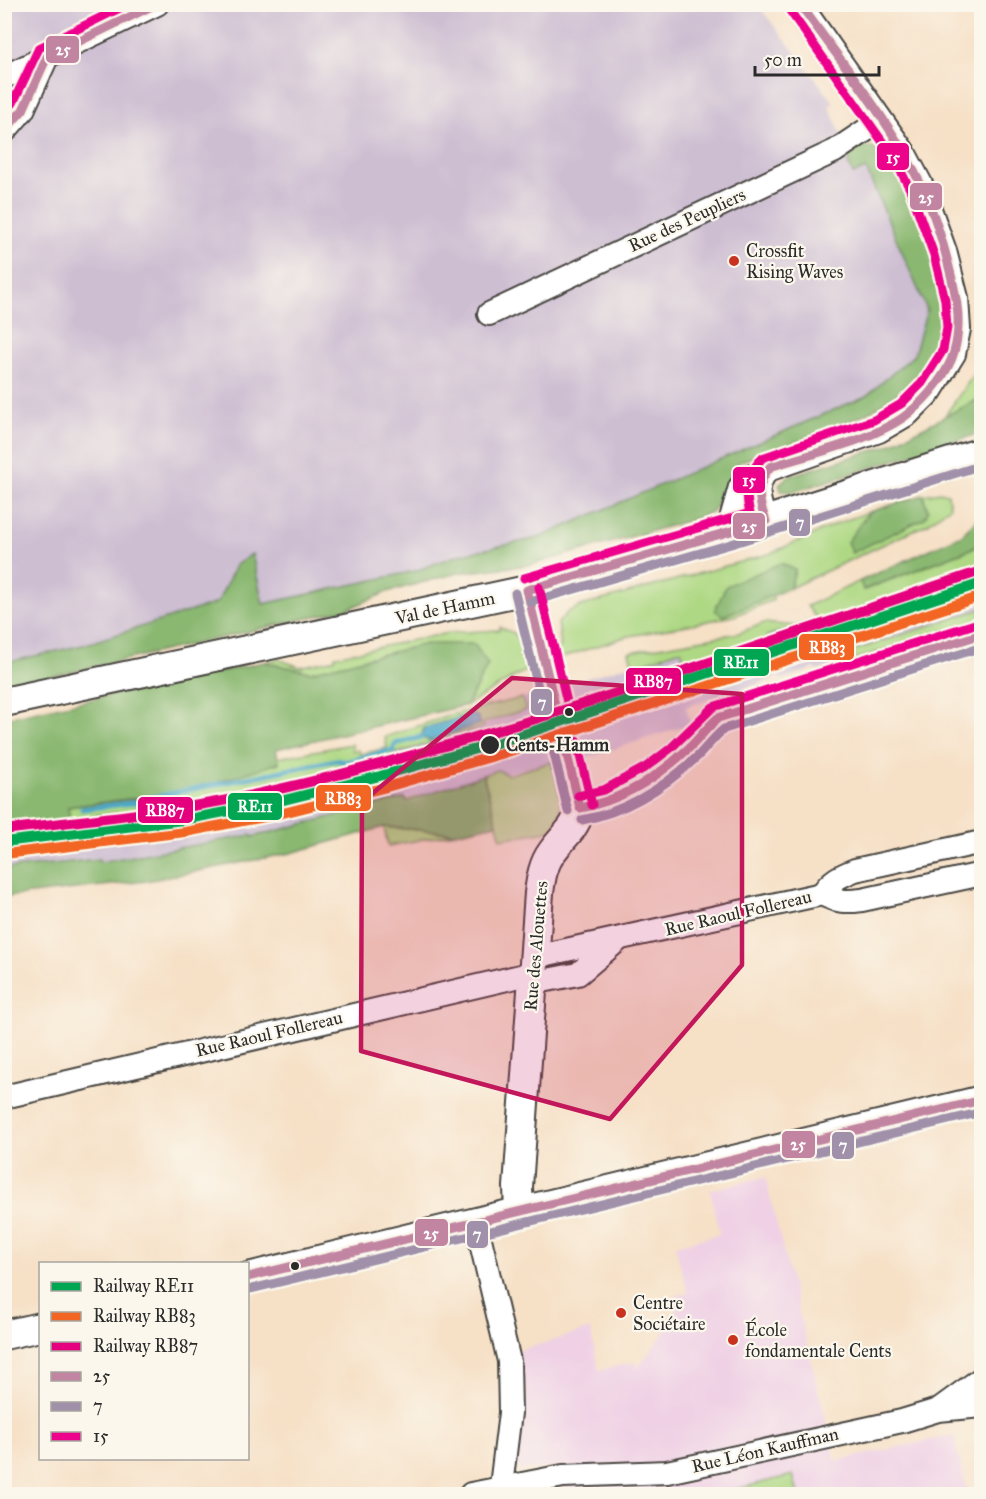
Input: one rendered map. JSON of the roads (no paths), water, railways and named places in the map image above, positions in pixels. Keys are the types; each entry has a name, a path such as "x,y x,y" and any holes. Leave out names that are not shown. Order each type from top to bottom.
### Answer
{"main road":[{"name":"Val de Hamm","path":"4,702 527,590 727,533 981,452"},
{"path":"527,590 580,808"},
{"name":"Rue des Alouettes","path":"519,1212 518,1187 533,971 543,870 552,852 574,827 580,808"},
{"path":"249,1277 981,1100"},
{"path":"4,1335 39,1327"}],"street":[{"path":"4,77 157,4"},
{"path":"727,533 740,487 748,477 770,467 879,431 908,414 931,391 954,354 959,329 957,298 945,251 921,184 904,152 800,4"},
{"path":"5,130 23,110 47,57"},
{"name":"Rue des Peupliers","path":"489,314 835,151 881,120"},
{"path":"766,521 757,488 761,476 770,467"},
{"path":"580,808 597,806 617,799 687,750 718,718 981,634"},
{"name":"Rue Raoul Follereau","path":"822,894 828,884 838,876 855,870 981,842"},
{"name":"Rue Raoul Follereau","path":"4,1097 533,971 578,974 618,940 822,894 832,900 845,902 862,900 981,874"},
{"path":"476,1222 509,1361 510,1413 501,1491"},
{"name":"Rue Léon Kauffman","path":"471,1494 501,1491 563,1476 667,1472 938,1410 981,1378"},
{"path":"938,1410 981,1406"}],"water":[{"path":"472,714 478,717 480,724 429,741 421,737 424,728"}],"waterway":[{"path":"82,809 141,802 149,798 336,760 345,762 393,750 395,744 421,737"}],"rail line":[{"name":"RB87","path":"4,830 205,804 271,791 360,769 449,745 627,690 978,572"},
{"name":"RE11","path":"4,842 183,820 272,803 380,776 497,743 982,583"},
{"name":"RB83","path":"5,854 185,832 275,815 383,788 501,754 982,596"}],"place":[{"name":"Crossfit Rising Waves","path":"734,261"},
{"name":"Cents-Hamm","path":"490,745"},
{"name":"Centre Sociétaire","path":"621,1313"},
{"name":"École fondamentale Cents","path":"733,1340"}]}
